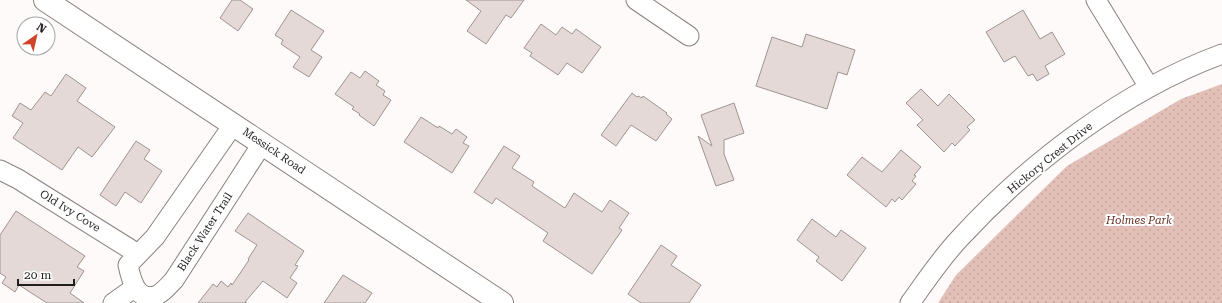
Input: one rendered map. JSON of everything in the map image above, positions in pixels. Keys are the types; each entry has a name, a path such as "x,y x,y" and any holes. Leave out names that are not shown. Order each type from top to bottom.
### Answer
{"street":[{"name":"Messick Road","path":"45,0 502,303"},
{"path":"636,0 689,36"},
{"path":"1096,0 1150,87"},
{"name":"Hickory Crest Drive","path":"910,303 959,238 995,202 1034,168 1081,131 1150,87 1222,54"},
{"path":"113,303 134,288 128,265 155,237 234,125"},
{"name":"Black Water Trail","path":"134,288 144,296 156,296 166,289 174,280 262,144"},
{"name":"Old Ivy Cove","path":"0,170 18,179 138,254"}],"green space":[{"name":"Holmes Park","path":"1222,84 1222,303 938,303 956,275 1067,166 1181,99"}],"building":[{"path":"232,0 240,0 253,9 238,31 220,18"},
{"path":"466,0 524,0 511,18 506,15 486,44 467,31 481,11"},
{"path":"291,10 324,31 311,50 322,57 309,77 293,67 300,57 281,44 283,40 275,35"},
{"path":"1023,10 1040,39 1052,32 1065,54 1045,66 1049,74 1037,81 1033,74 1028,76 1015,56 1004,62 986,32"},
{"path":"541,24 556,35 562,27 572,34 576,29 601,47 582,73 567,63 558,75 530,56 532,53 524,48"},
{"path":"806,34 855,50 847,75 838,72 827,109 756,86 772,37 802,47"},
{"path":"365,71 379,81 376,85 385,91 383,95 391,100 374,126 352,109 354,107 335,94 351,72 360,78"},
{"path":"66,74 86,88 77,101 115,127 92,157 78,147 62,170 13,138 23,123 12,116 20,103 31,110 45,92 51,96"},
{"path":"921,89 938,106 949,94 975,120 967,127 970,130 955,146 952,143 944,152 917,125 923,120 906,103"},
{"path":"632,93 637,97 642,98 643,96 667,113 666,114 672,119 656,141 631,125 616,146 601,135"},
{"path":"734,103 744,133 724,140 724,154 734,180 716,186 698,136 712,146 701,115"},
{"path":"421,117 438,128 439,126 452,134 456,129 467,137 463,143 469,146 452,173 404,142"},
{"path":"136,141 150,150 144,159 162,171 141,203 125,192 116,206 100,195"},
{"path":"504,146 520,156 512,168 534,182 532,186 565,208 574,193 602,212 610,200 629,213 619,228 622,230 592,274 543,241 548,233 496,198 492,204 474,192"},
{"path":"901,150 921,167 914,175 916,176 912,181 916,184 902,200 899,197 895,202 892,199 886,207 847,175 862,157 882,172"},
{"path":"16,211 85,256 77,267 84,271 70,293 84,303 47,303 19,285 15,292 2,283 6,277 0,273 0,235"},
{"path":"248,213 304,251 295,265 298,266 290,278 297,283 287,298 263,281 245,302 247,303 198,303 213,284 217,287 221,281 228,287 231,283 232,285 249,260 248,259 257,245 235,231"},
{"path":"812,219 836,237 841,230 866,248 842,281 816,261 819,257 797,240"},
{"path":"661,245 677,256 671,265 701,285 689,303 641,303 628,294"},
{"path":"343,275 372,293 365,303 324,303"}]}
